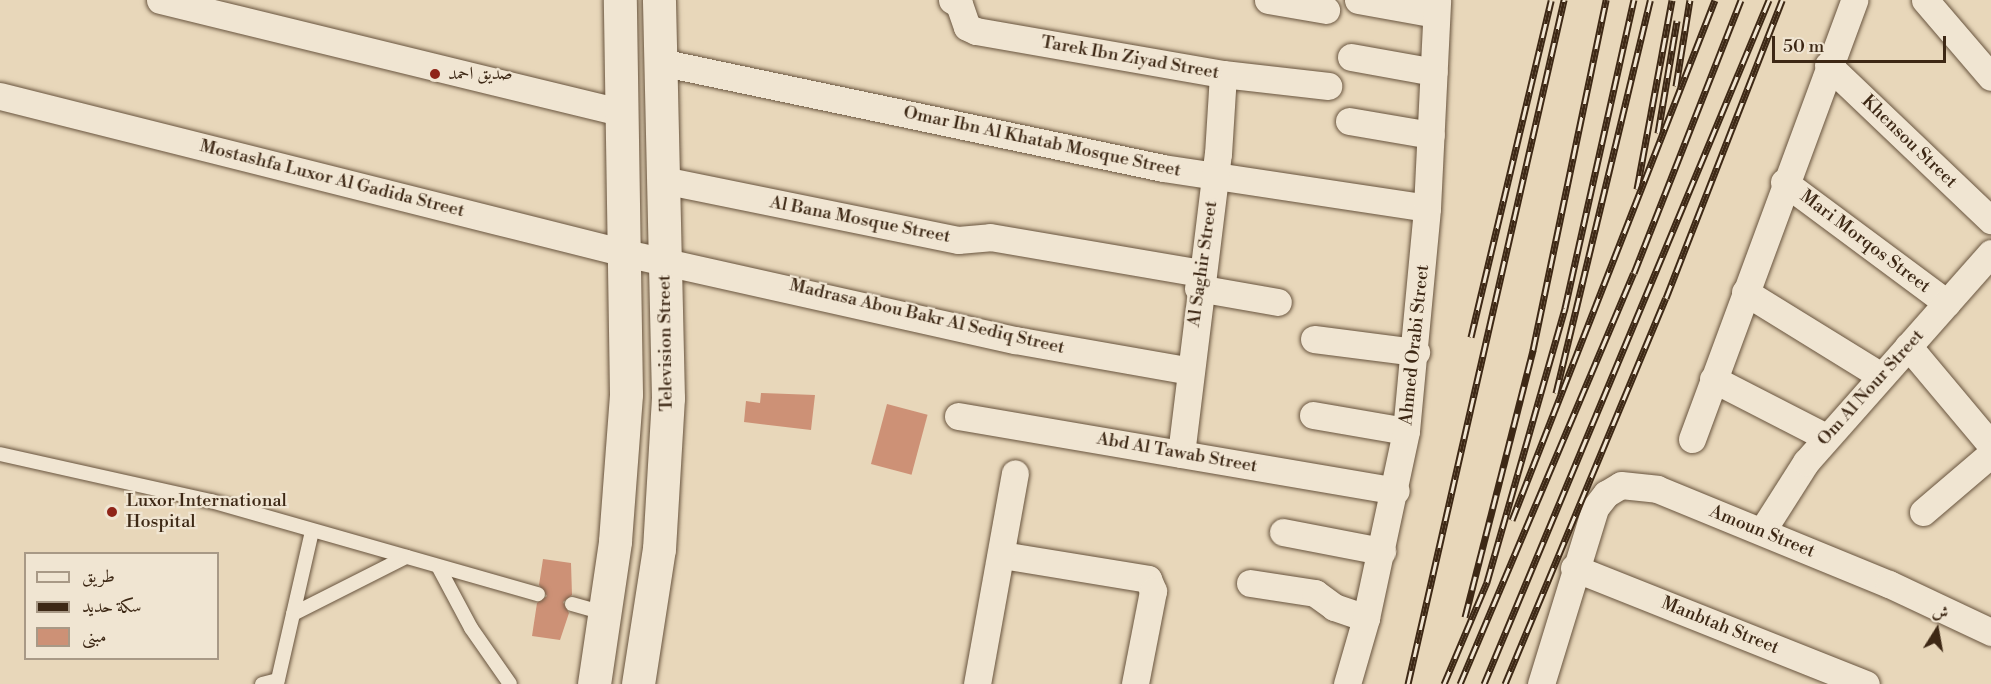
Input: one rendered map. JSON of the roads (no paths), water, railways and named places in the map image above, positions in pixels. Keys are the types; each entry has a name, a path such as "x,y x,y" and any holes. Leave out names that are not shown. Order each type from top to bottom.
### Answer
{"main road":[{"path":"594,684 606,614 624,415 625,253 620,0"},
{"name":"Television Street","path":"638,684 649,623 666,473 665,260 659,0"},
{"path":"624,208 663,214"},
{"path":"606,614 649,623"}],"street":[{"path":"160,0 622,113"},
{"name":"Tarek Ibn Ziyad Street","path":"952,0 959,4 967,27 976,31 1223,74 1328,86"},
{"path":"1268,0 1326,10"},
{"path":"1358,0 1437,7"},
{"path":"1692,439 1784,182 1854,0"},
{"path":"1925,0 1991,77"},
{"name":"Ahmed Orabi Street","path":"1347,684 1366,618 1396,491 1406,431 1416,352 1427,208 1437,7"},
{"path":"1351,57 1434,72"},
{"name":"Omar Ibn Al Khatab Mosque Street","path":"660,62 1215,176 1427,208"},
{"name":"Khensou Street","path":"1828,65 1991,220"},
{"name":"Al Saghir Street","path":"1180,454 1199,280 1215,176 1223,74"},
{"name":"Mostashfa Luxor Al Gadida Street","path":"0,96 625,253 665,260"},
{"path":"1349,121 1431,135"},
{"name":"Al Bana Mosque Street","path":"663,180 958,240 990,237 1199,280 1278,302"},
{"name":"Mari Morqos Street","path":"1784,182 1947,303"},
{"name":"Madrasa Abou Bakr Al Sediq Street","path":"665,260 1015,340 1190,371"},
{"name":"Om Al Nour Street","path":"1762,531 1790,483 1826,437 1947,303 1986,269"},
{"path":"1745,292 1881,376"},
{"path":"1314,339 1416,352"},
{"path":"1908,346 1991,445"},
{"path":"1713,380 1826,437"},
{"path":"1313,415 1406,431"},
{"name":"Abd Al Tawab Street","path":"958,416 1396,491"},
{"path":"1923,512 1991,454"},
{"path":"977,684 1015,473"},
{"name":"Amoun Street","path":"1540,684 1574,568 1595,508 1606,494 1622,485 1657,489 1762,531 1991,632"},
{"path":"1283,532 1382,551"},
{"path":"1002,555 1148,579 1153,591 1135,684"},
{"name":"Manbtah Street","path":"1574,568 1866,684"},
{"path":"1250,583 1322,596 1334,607 1366,618"}],"lane":[{"path":"0,454 212,501 438,568 538,594"},
{"path":"262,684 277,682 312,531"},
{"path":"293,614 406,558"},
{"path":"438,568 471,628 510,684"},
{"path":"572,604 606,614"}],"railway":[{"path":"1471,337 1551,0"},
{"path":"1408,684 1564,0"},
{"path":"1465,617 1533,350 1606,0"},
{"path":"1444,684 1487,582 1565,308 1634,0"},
{"path":"1556,393 1650,0"},
{"path":"1637,189 1672,0"},
{"path":"1676,86 1690,0"},
{"path":"1512,520 1715,0"},
{"path":"1460,684 1634,273 1741,0"},
{"path":"1484,684 1769,0"},
{"path":"1505,684 1666,298 1782,0"},
{"path":"1658,133 1677,21"}],"place":[{"name":"صديق احمد","path":"435,74"},
{"name":"Luxor International Hospital","path":"112,512"}]}
